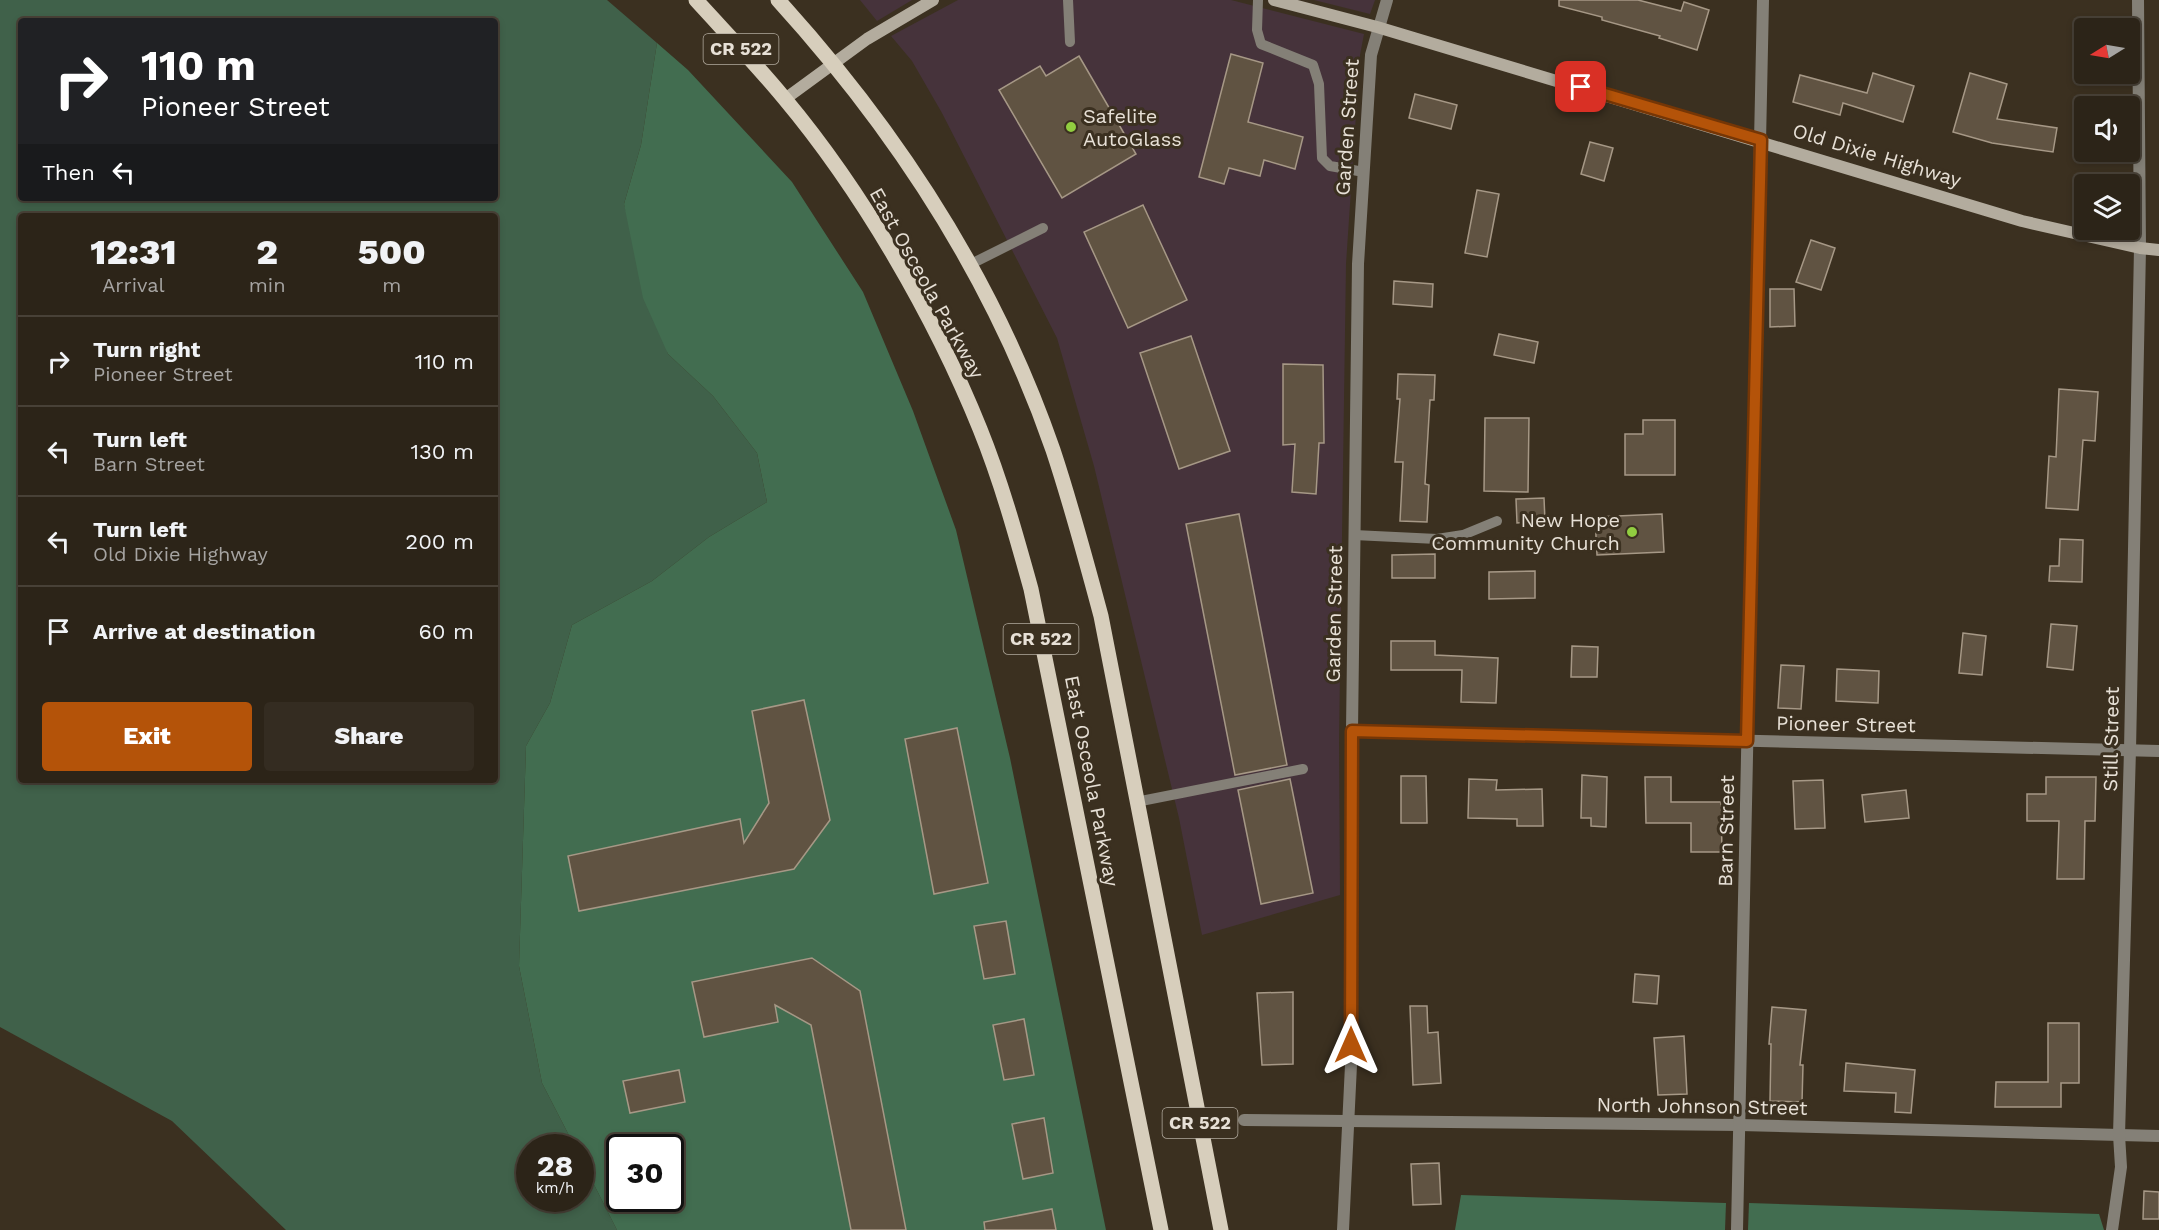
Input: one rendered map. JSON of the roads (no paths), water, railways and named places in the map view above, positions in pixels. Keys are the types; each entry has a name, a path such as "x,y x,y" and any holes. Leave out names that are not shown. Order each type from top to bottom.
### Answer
{"main road":[{"name":"East Osceola Parkway","path":"696,0 785,99 851,188 902,271 946,352 980,428 1008,506 1031,589 1161,1230"},
{"name":"East Osceola Parkway","path":"778,0 834,61 896,144 937,207 1003,330 1052,448 1076,523 1101,616 1221,1230"}],"street":[{"path":"785,99 834,61 933,0"},
{"name":"Old Dixie Highway","path":"1274,0 1377,27 1761,140 2022,221 2140,248 2159,250"},
{"name":"Garden Street","path":"1343,1230 1346,1122 1351,1065 1352,731 1358,264 1371,55 1377,27 1387,0"},
{"name":"Barn Street","path":"1737,1230 1763,0"},
{"name":"Still Street","path":"2112,1230 2121,1167 2119,1136 2130,750 2140,248 2138,0"},
{"name":"Pioneer Street","path":"1352,731 2159,751"},
{"name":"North Johnson Street","path":"1244,1120 1740,1125 2159,1136"}],"lane":[{"path":"1068,0 1070,42"},
{"path":"1258,0 1257,30 1261,44 1313,66 1319,84 1322,158 1330,166 1364,172"},
{"path":"969,265 1043,228"},
{"path":"1354,535 1437,539 1463,536 1497,521"},
{"path":"1136,802 1303,769"}],"place":[{"name":"Safelite AutoGlass","path":"1071,127"},
{"name":"New Hope Community Church","path":"1632,532"}]}
